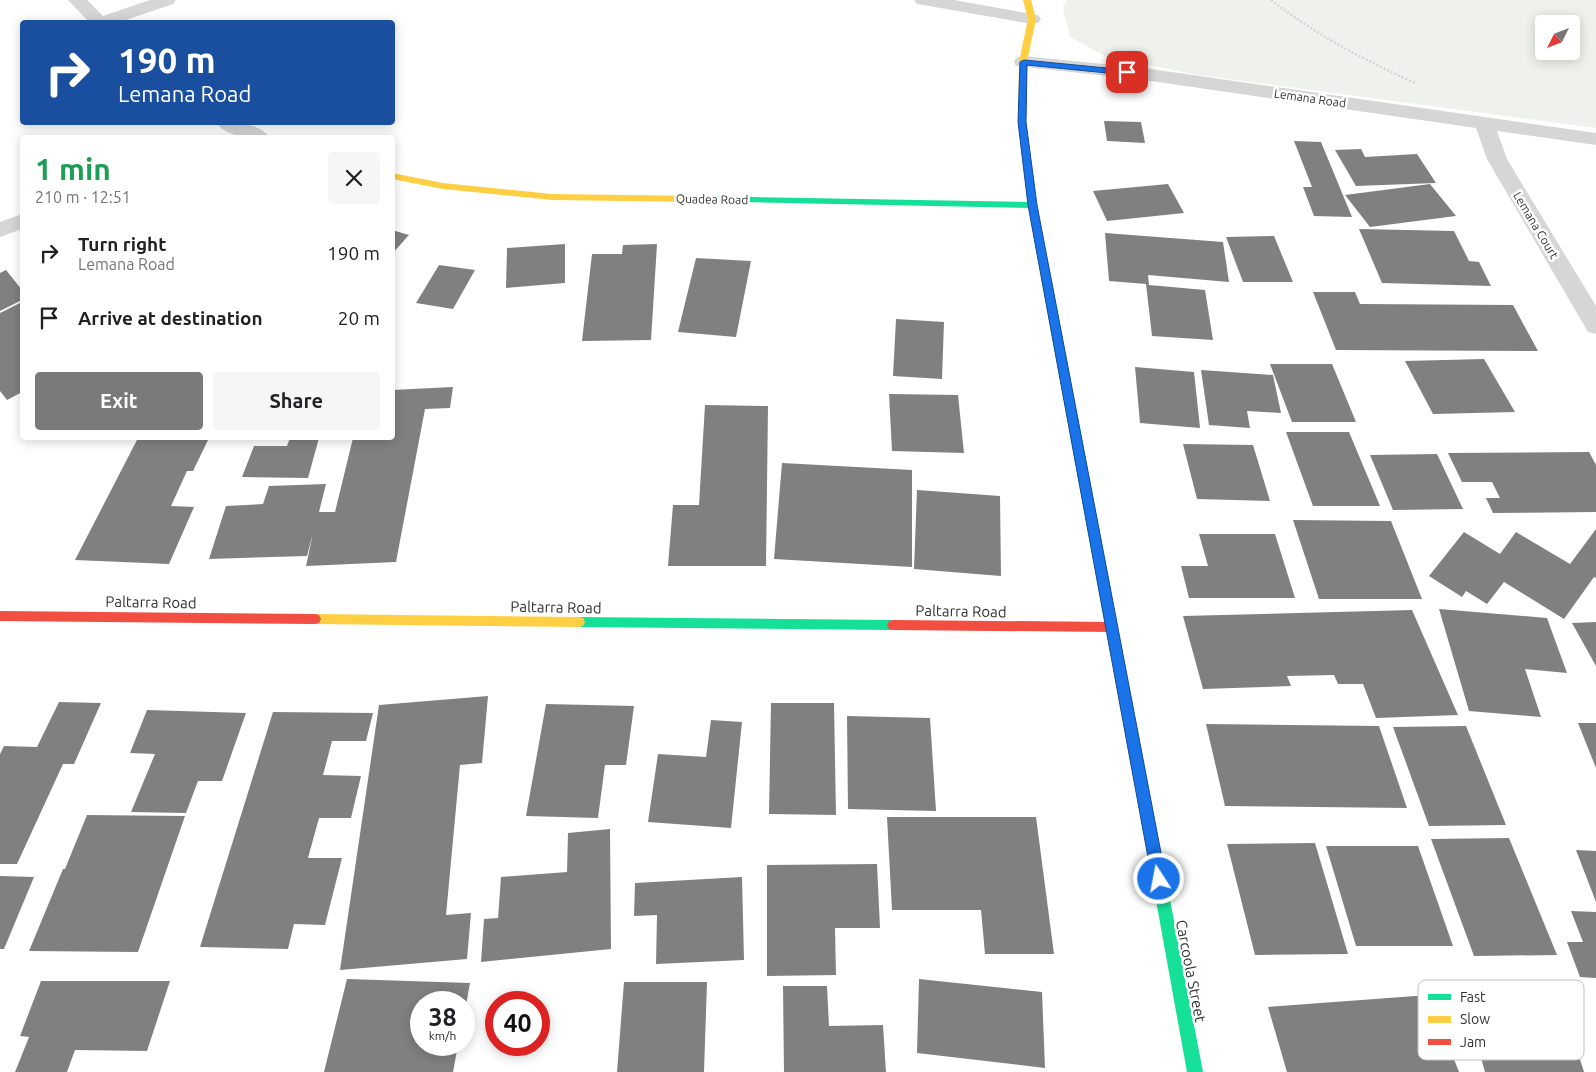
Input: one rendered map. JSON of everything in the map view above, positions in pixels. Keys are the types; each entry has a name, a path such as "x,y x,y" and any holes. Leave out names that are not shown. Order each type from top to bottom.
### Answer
{"street":[{"path":"77,0 97,20"},
{"path":"110,20 167,0"},
{"path":"923,0 1037,13"},
{"name":"Carcoola Street","path":"1027,0 1037,13 1024,62 1022,122 1032,205 1195,1072"},
{"name":"Lemana Road","path":"1024,62 1144,74 1596,138"},
{"name":"Lemana Court","path":"1484,122 1497,159 1596,326"},
{"path":"216,135 228,125"},
{"path":"231,125 253,135"},
{"name":"Quadea Road","path":"395,177 443,186 552,197 1032,205"},
{"path":"0,230 20,222"},
{"name":"Paltarra Road","path":"0,616 1112,627"}],"path":[{"path":"1271,0 1295,20 1328,39 1380,68 1420,85"}],"shaded area":[{"path":"1067,0 1596,0 1596,128 1198,75 1105,56 1070,37 1063,8"}],"building":[{"path":"1104,121 1141,122 1145,143 1107,141"},
{"path":"1294,141 1321,142 1352,217 1314,216 1303,187 1312,187"},
{"path":"1361,149 1365,157 1417,154 1436,183 1356,186 1335,150"},
{"path":"1168,184 1184,213 1107,221 1093,191"},
{"path":"1430,184 1456,216 1370,227 1345,195"},
{"path":"1359,229 1454,231 1469,261 1479,262 1491,286 1382,283"},
{"path":"395,231 409,235 395,251"},
{"path":"1105,233 1223,242 1229,282 1148,275 1149,285 1205,290 1213,340 1152,336 1146,284 1109,281"},
{"path":"1274,236 1293,282 1243,282 1226,237"},
{"path":"565,244 565,283 506,288 507,248"},
{"path":"657,244 651,340 582,341 592,254 622,254 623,245"},
{"path":"696,258 751,261 736,337 678,332"},
{"path":"439,265 475,270 453,309 416,303"},
{"path":"6,270 20,288 20,301 0,311 0,273"},
{"path":"1313,292 1355,292 1360,304 1513,305 1538,351 1336,350"},
{"path":"20,303 20,393 7,400 0,391 0,313"},
{"path":"896,319 944,322 942,379 893,376"},
{"path":"1484,359 1515,412 1433,414 1405,361"},
{"path":"1270,364 1332,364 1356,422 1292,422"},
{"path":"1135,367 1194,372 1200,428 1140,423"},
{"path":"1201,370 1273,375 1281,413 1247,411 1250,428 1209,425"},
{"path":"453,387 450,408 425,409 396,562 306,566 313,533 307,556 209,559 226,506 263,504 269,486 326,484 319,512 335,512 353,440 395,440 395,390"},
{"path":"889,394 958,395 964,453 892,451"},
{"path":"705,405 768,406 766,566 668,566 673,505 699,505"},
{"path":"1286,432 1349,432 1380,506 1313,506"},
{"path":"137,440 208,440 193,471 187,471 171,506 194,507 169,564 75,560"},
{"path":"289,440 318,440 308,478 242,477 254,446 287,446"},
{"path":"1183,444 1253,445 1270,501 1197,499"},
{"path":"1589,452 1596,465 1596,512 1493,513 1486,498 1500,498 1492,482 1462,482 1448,453"},
{"path":"1437,454 1463,509 1393,510 1370,455"},
{"path":"782,463 912,470 912,567 774,559"},
{"path":"917,490 1000,496 1001,576 914,569"},
{"path":"1293,520 1391,521 1422,599 1319,599"},
{"path":"1596,529 1596,578 1594,577 1564,619 1504,582 1487,604 1466,591 1462,597 1429,576 1464,532 1500,554 1516,532 1570,564"},
{"path":"1199,534 1275,534 1295,598 1189,598 1181,566 1208,566"},
{"path":"1439,609 1547,618 1567,673 1525,669 1541,717 1469,711"},
{"path":"1412,610 1458,715 1376,718 1363,684 1338,684 1334,675 1287,676 1291,686 1203,689 1183,616"},
{"path":"1596,622 1596,666 1572,623"},
{"path":"488,696 482,763 460,765 446,915 471,913 467,959 340,970 379,705"},
{"path":"59,702 101,703 74,764 63,764 17,864 0,864 0,754 4,746 37,747"},
{"path":"771,703 834,703 836,815 769,814"},
{"path":"546,704 634,706 626,765 605,765 598,818 526,816"},
{"path":"147,710 246,713 222,781 198,781 186,813 131,812 155,754 130,753"},
{"path":"273,712 373,713 366,741 332,741 323,775 361,776 351,818 319,818 308,858 342,858 325,925 294,924 288,949 200,947"},
{"path":"847,716 930,718 936,811 848,809"},
{"path":"711,720 742,722 731,828 648,822 658,754 706,757"},
{"path":"1578,723 1596,723 1596,768"},
{"path":"1206,724 1379,726 1407,808 1225,806"},
{"path":"1466,726 1506,825 1429,826 1393,727"},
{"path":"87,815 185,816 138,952 29,951 63,869 65,869"},
{"path":"887,817 1036,817 1054,954 985,954 981,910 892,910"},
{"path":"610,829 611,949 481,962 484,919 498,918 501,877 567,872 568,833"},
{"path":"1509,838 1557,955 1474,956 1431,839"},
{"path":"1315,843 1348,954 1255,955 1227,844"},
{"path":"1326,846 1418,846 1453,946 1356,946"},
{"path":"1576,850 1596,851 1596,902"},
{"path":"877,864 880,928 835,928 836,975 767,976 767,865"},
{"path":"0,876 34,877 4,949 0,949"},
{"path":"742,877 744,960 656,964 657,915 634,916 635,883"},
{"path":"1571,911 1596,912 1596,978 1580,977 1567,942 1583,942"},
{"path":"347,979 470,983 469,991 410,991 410,1056 456,1056 453,1072 324,1072"},
{"path":"919,979 1042,992 1045,1068 917,1053"},
{"path":"41,981 170,981 147,1051 75,1050 67,1072 15,1072 29,1037 20,1036"},
{"path":"624,982 707,982 704,1072 617,1072"},
{"path":"783,986 827,986 829,1026 883,1025 886,1072 784,1072"},
{"path":"1418,996 1418,1060 1454,1060 1459,1072 1287,1072 1268,1007"},
{"path":"1482,1060 1580,1060 1584,1072 1485,1072"}],"traffic: fast":[{"path":"699,199 1032,205"},
{"path":"1046,277 1112,629"},
{"path":"579,622 893,625"},
{"path":"1160,884 1195,1072"}],"traffic: slow":[{"path":"1027,0 1032,19 1023,62 1022,122 1032,205 1046,277"},
{"path":"395,177 443,186 552,197 699,199"},
{"path":"315,619 579,622"},
{"path":"1112,629 1160,884"}],"traffic: jam":[{"path":"0,616 315,619"},
{"path":"893,625 1112,627"}],"route":[{"path":"1127,72 1024,62 1022,122 1032,205 1159,879"}]}
